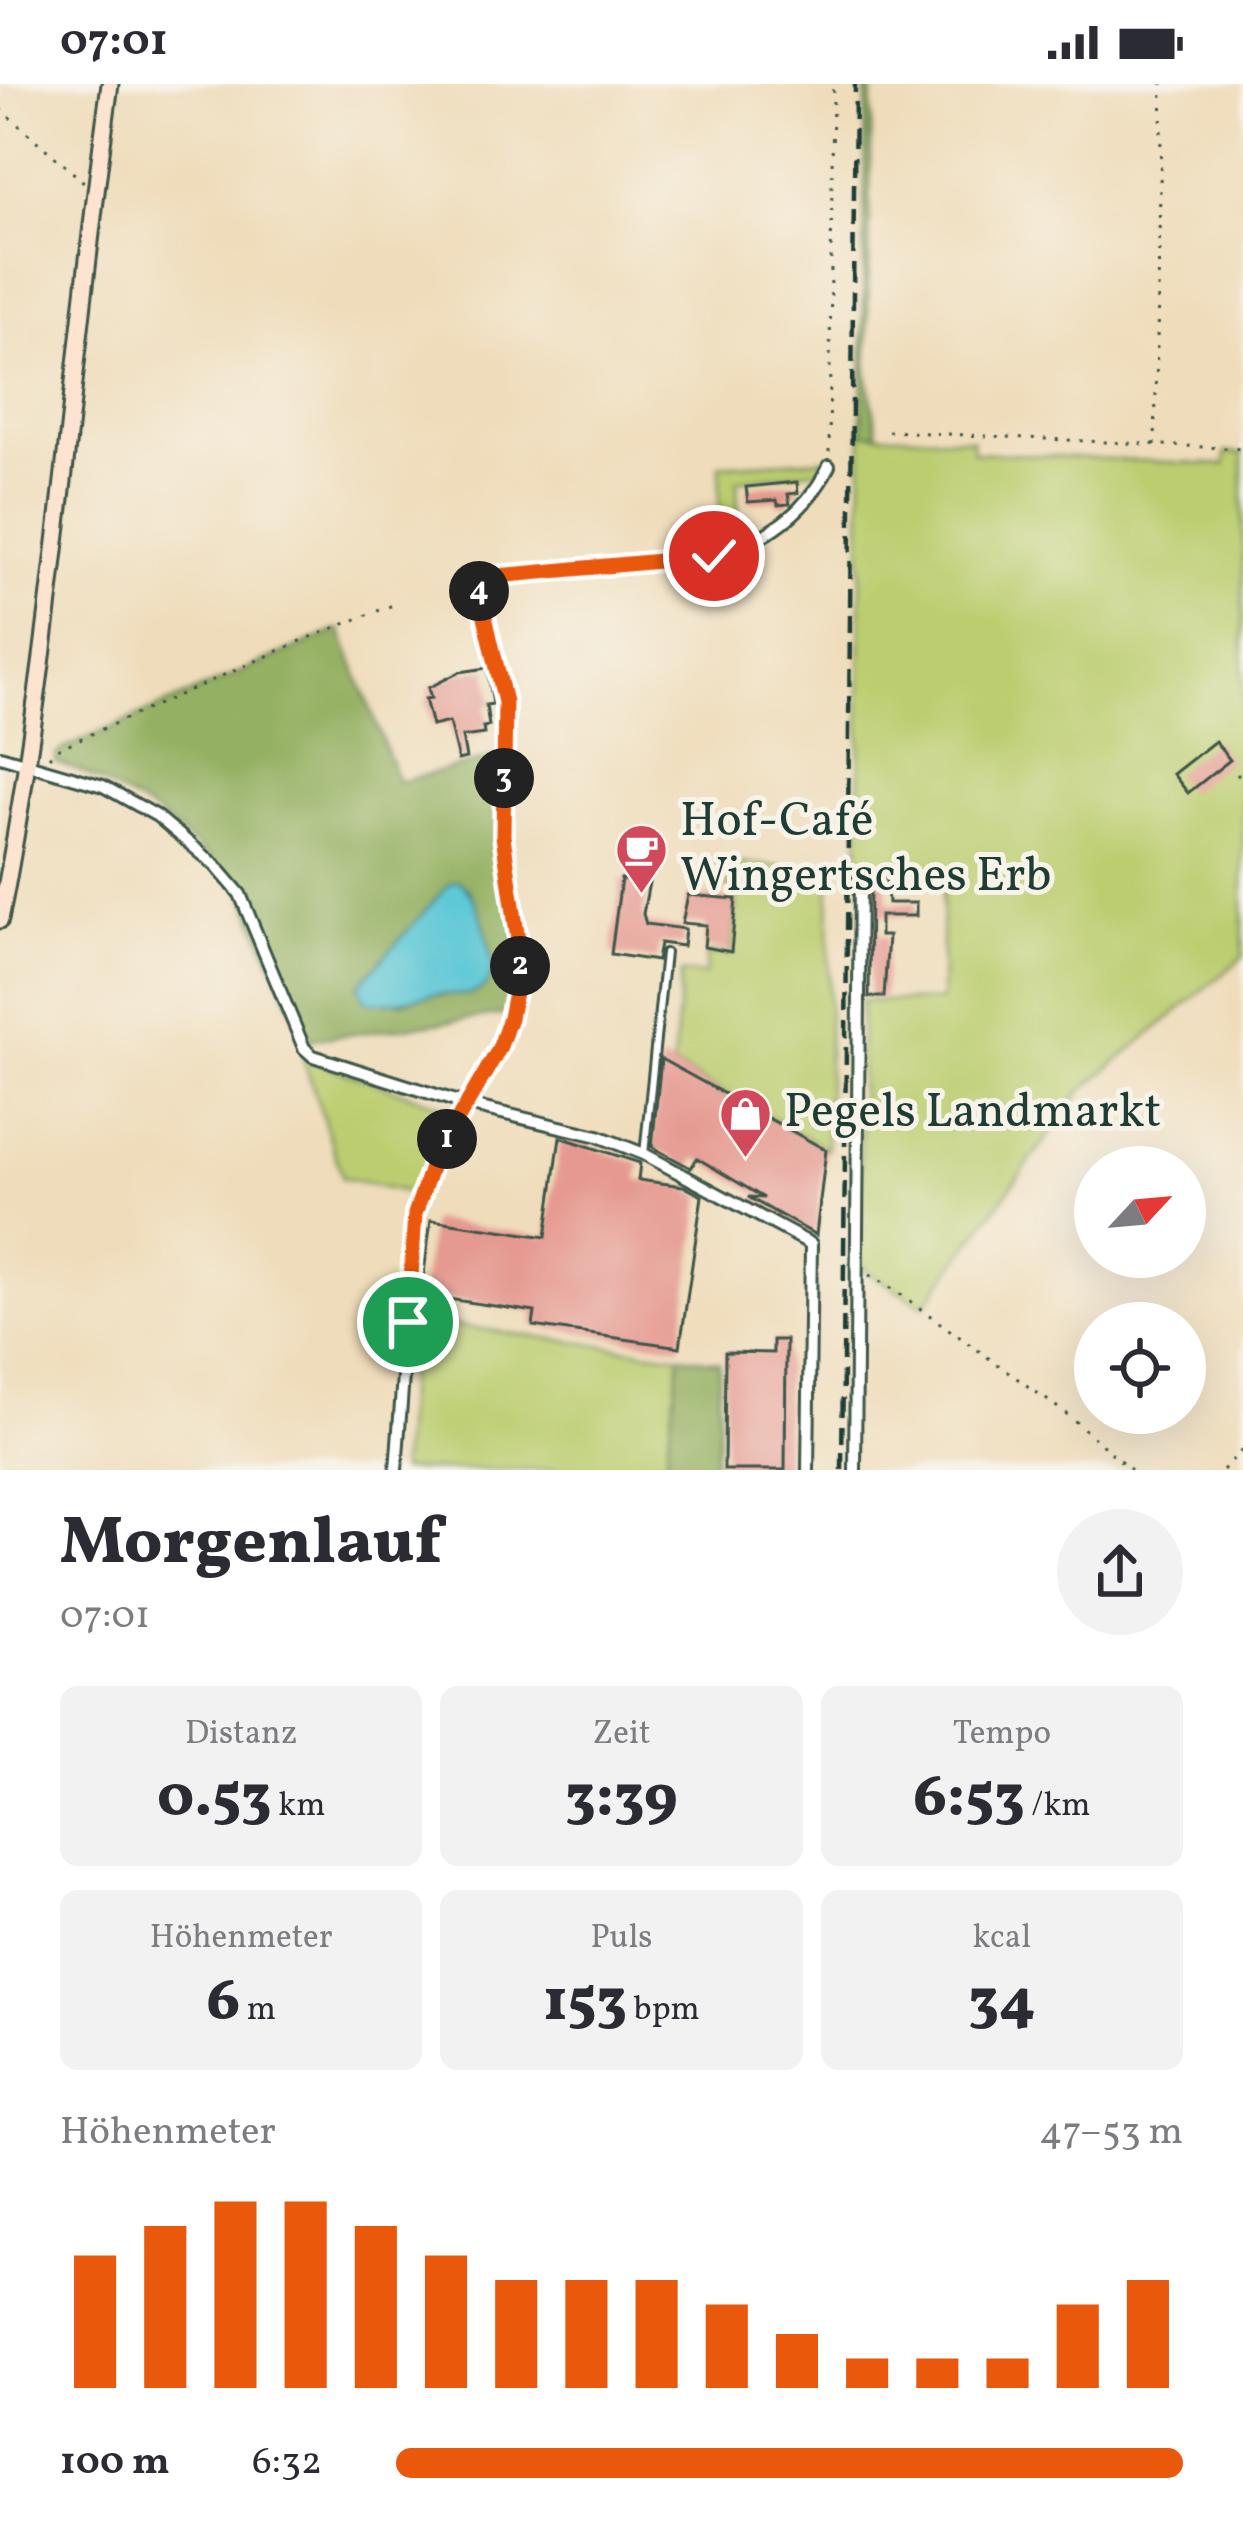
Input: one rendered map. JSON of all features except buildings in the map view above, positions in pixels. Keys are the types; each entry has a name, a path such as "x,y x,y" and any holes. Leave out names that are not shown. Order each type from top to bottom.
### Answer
{"street":[{"path":"0,920 33,767 110,84"},
{"path":"396,1470 415,1214 433,1162 499,1049 521,961 503,836 505,702 476,578 714,556 743,548 778,529 818,489 829,466"},
{"path":"0,756 103,786 157,816 215,865 240,894 304,1048 313,1056 468,1105 598,1136 644,1154 811,1244 808,1470"},
{"path":"855,1470 860,874"}],"lane":[{"path":"644,1154 665,953"}],"path":[{"path":"829,466 833,84"},
{"path":"1155,445 1162,84"},
{"path":"0,109 89,186 98,188"},
{"path":"888,431 1243,449"},
{"path":"33,767 55,750 393,605"},
{"path":"1237,774 1243,781"},
{"path":"857,1269 893,1289 1068,1415 1131,1470"},
{"path":"1223,1470 1243,1448"}],"green space":[{"path":"866,84 872,84 867,374 878,434 862,433"},
{"path":"862,433 972,439 973,452 1225,465 1226,452 1243,453 1243,957 1081,1091 924,1306 867,1272 860,1261 861,1001 941,1001 943,883 859,872"},
{"path":"826,459 822,469 737,481 740,545 718,551 720,465"},
{"path":"340,629 398,782 502,756 500,838 518,956 507,1014 305,1040 239,883 157,814 56,762 56,755","holes":["468,888 481,915 466,995 432,995 399,1003 359,985 436,899"]},
{"path":"717,861 830,871 827,1149 673,1065 681,973 705,975 707,954 732,955 737,888 715,885"},
{"path":"303,1058 449,1108 450,1122 416,1194 343,1178"},
{"path":"412,1320 680,1356 665,1465 656,1464 655,1470 400,1470"},
{"path":"680,1356 719,1362 718,1440 712,1470 665,1465"}],"water":[{"path":"459,881 476,903 487,939 492,968 486,985 469,994 365,1001 359,985 450,883"}],"railway":[{"path":"842,1470 855,84"}],"place":[{"name":"Hof-Café Wingertsches Erb","path":"641,896"},
{"name":"Pegels Landmarkt","path":"745,1159"}],"route":[{"path":"408,1322 415,1214 433,1162 499,1049 521,961 503,836 505,702 476,578 714,556"}]}
